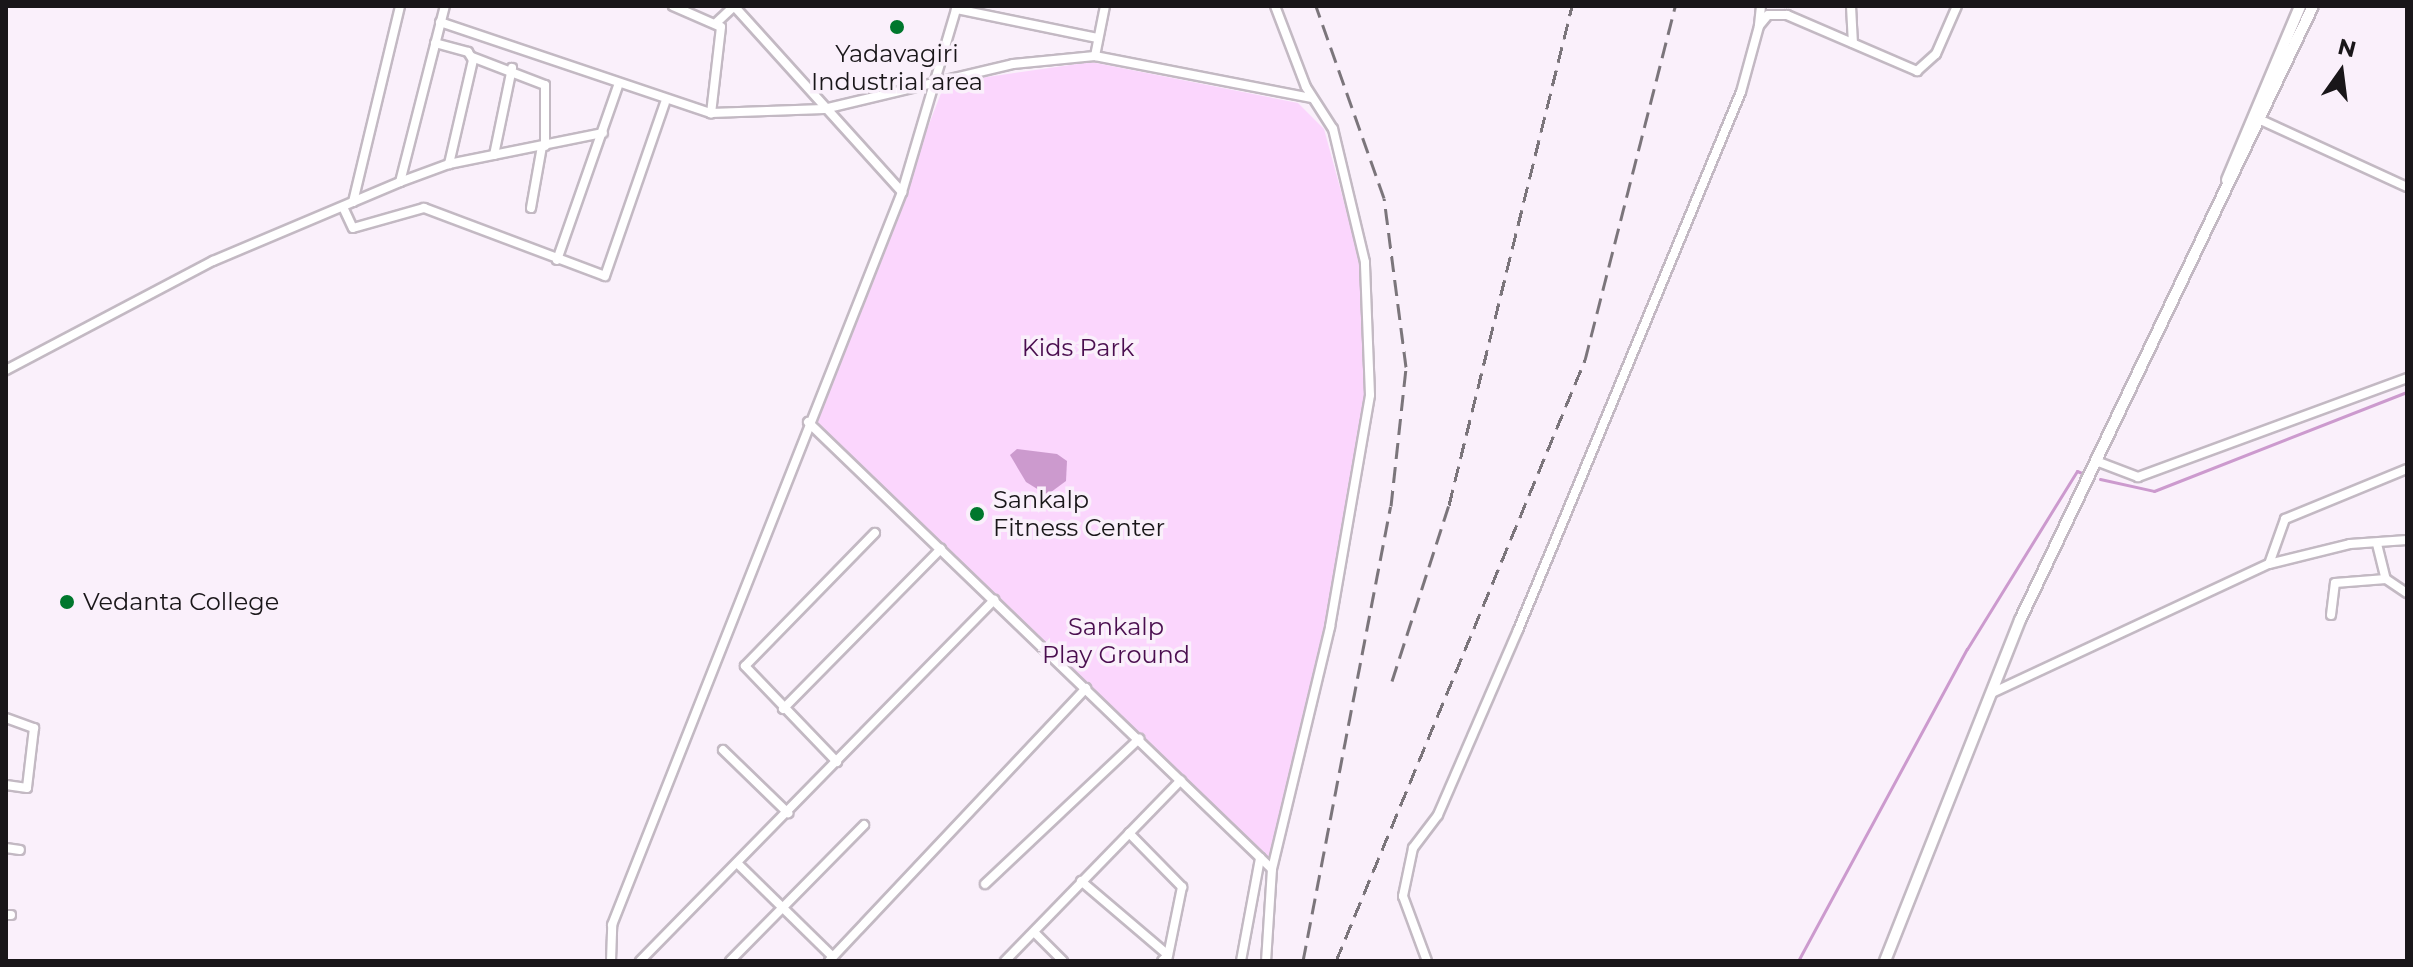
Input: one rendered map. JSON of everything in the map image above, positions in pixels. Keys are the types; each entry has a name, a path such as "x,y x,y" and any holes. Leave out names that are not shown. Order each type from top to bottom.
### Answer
{"street":[{"path":"353,202 400,6"},
{"path":"400,182 445,6"},
{"path":"673,6 716,23"},
{"path":"716,23 734,6 902,192"},
{"path":"747,19 750,6"},
{"path":"1095,56 1105,6"},
{"path":"1266,961 1272,869 1330,627 1370,395 1365,262 1333,129 1312,98 1275,6"},
{"path":"1427,961 1403,896 1413,848 1438,815 1741,92 1759,26 1761,6"},
{"path":"1851,6 1853,43"},
{"path":"1759,26 1768,15 1787,15 1917,71 1936,54 1957,6"},
{"path":"1885,961 1992,693 2096,461 2227,182 2300,6"},
{"path":"2227,182 2263,121 2313,6"},
{"path":"611,961 612,925 808,422 902,192 940,79 956,8 1097,38"},
{"path":"440,22 665,103 711,113 824,109 940,79 1095,56 1312,98"},
{"path":"711,113 721,68 716,23"},
{"path":"435,43 512,68 548,91 544,146 531,208"},
{"path":"449,164 472,57"},
{"path":"494,155 512,68"},
{"path":"557,260 618,86"},
{"path":"343,207 353,228 424,208 605,276 665,103"},
{"path":"2263,121 2407,187"},
{"path":"6,370 213,261 400,182 449,164 603,133"},
{"path":"2096,461 2138,477 2407,378"},
{"path":"808,422 1272,869"},
{"path":"2269,564 2269,547 2285,519 2407,469"},
{"path":"837,762 745,666 875,533"},
{"path":"1992,693 2269,564 2407,540"},
{"path":"2377,544 2386,579"},
{"path":"783,709 941,549"},
{"path":"2331,615 2335,583 2386,579 2407,593"},
{"path":"640,961 994,600"},
{"path":"738,864 783,906 830,959 1086,688"},
{"path":"6,718 34,728 27,788 6,785"},
{"path":"985,884 1139,739"},
{"path":"723,750 788,813"},
{"path":"1005,961 1181,780"},
{"path":"730,961 864,825"},
{"path":"1129,833 1182,887 1166,959"},
{"path":"6,848 20,850"},
{"path":"1241,961 1260,858"},
{"path":"1081,881 1166,959"},
{"path":"1034,932 1063,961"}],"green space":[{"path":"1091,62 1298,103 1324,129 1359,257 1364,395 1325,626 1269,861 814,420 945,83"}],"shaded area":[{"path":"1017,449 1057,454 1067,461 1066,481 1047,495 1026,482 1010,455"}],"waterway":[{"path":"2100,479 2154,491 2407,392"},
{"path":"1798,961 1967,649 2077,471 2084,474"}],"railway":[{"path":"1303,961 1391,506 1406,367 1384,198 1316,6"},
{"path":"1392,681 1449,505 1572,6"},
{"path":"1336,961 1585,360 1675,6"}],"place":[{"name":"Yadavagiri Industrial area","path":"897,27"},
{"name":"Sankalp Fitness Center","path":"977,514"},
{"name":"Vedanta College","path":"67,602"}],"park label":[{"name":"Kids Park","path":"1078,348"},
{"name":"Sankalp Play Ground","path":"1116,641"}]}
